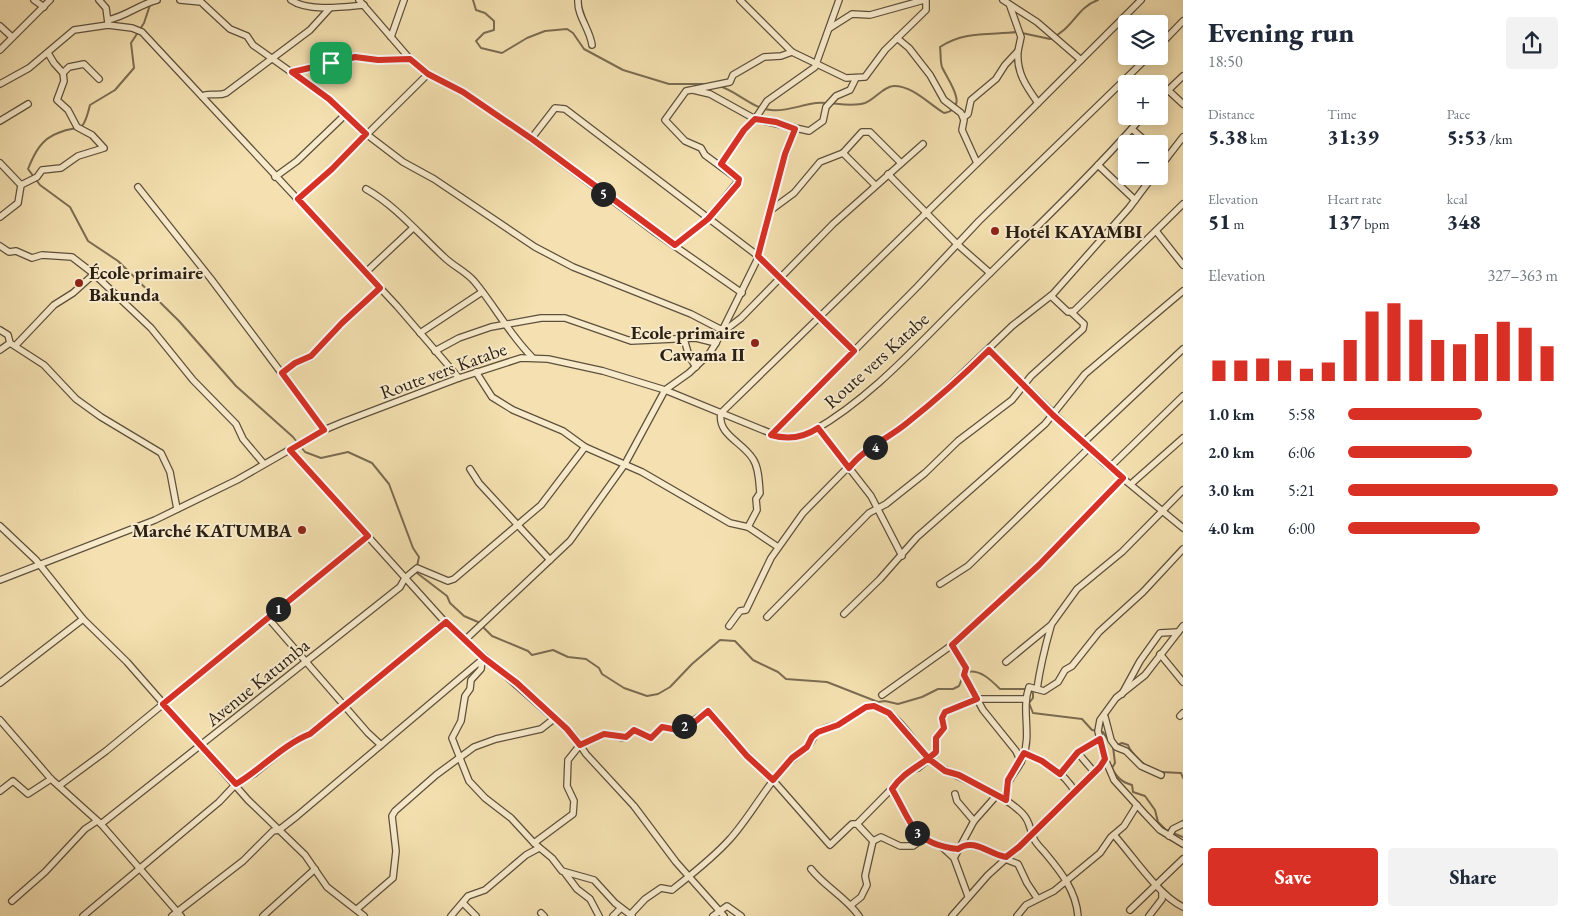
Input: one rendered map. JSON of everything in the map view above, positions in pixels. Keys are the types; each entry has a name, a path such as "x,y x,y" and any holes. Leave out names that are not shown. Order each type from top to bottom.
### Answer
{"street":[{"path":"34,0 44,7"},
{"path":"0,50 50,0"},
{"path":"99,0 106,8 108,23"},
{"path":"0,84 29,68 74,30 108,23 140,9 147,3 157,0"},
{"path":"180,0 198,0 230,29 247,36 253,45 329,99 366,134 403,162 434,179 535,247 573,267 724,330"},
{"path":"291,0 304,6 330,8 364,5"},
{"path":"360,0 410,59 428,74 463,92 532,139 742,293"},
{"path":"391,37 404,0"},
{"path":"578,0 578,9 588,29 592,45"},
{"path":"740,0 792,52 817,63 843,78 865,76 872,70 877,60 896,38 926,10 925,0 870,15 852,14 830,28"},
{"path":"721,164 767,101 802,78 817,63 839,0"},
{"path":"1003,0 1037,22 1081,60"},
{"path":"748,527 757,510 756,499 760,493 756,464 750,454 723,428 720,420 721,413 1141,0"},
{"path":"1010,6 1021,37 1017,61 1020,76 1038,103"},
{"path":"202,96 207,93 220,95 226,93 310,30 330,8"},
{"path":"1168,37 1183,21"},
{"path":"108,23 142,32 380,288 459,378"},
{"path":"0,26 12,37"},
{"path":"896,38 909,48 930,75 944,100 954,106 964,117"},
{"path":"977,163 962,130 964,117 968,114 971,100 996,79 1005,65 1018,51"},
{"path":"675,245 708,219 739,181 721,164 705,156 698,146 685,141 665,122 686,92 730,82 733,75 764,57 782,56 792,52"},
{"path":"21,185 37,177 42,170 61,168 78,156 104,148 92,135 77,127 68,110 57,100 64,82 63,73 48,53"},
{"path":"292,72 355,57 378,60 410,59"},
{"path":"63,73 69,66 84,64 99,79"},
{"path":"1133,75 1141,65"},
{"path":"298,199 332,169 428,74"},
{"path":"1183,76 1168,90 1183,104"},
{"path":"693,90 710,94 755,119 776,122 795,129 809,131 824,120 826,107 836,96 850,90 856,78"},
{"path":"771,435 957,244 1118,91"},
{"path":"0,121 28,104"},
{"path":"532,139 555,108 562,108 758,256 854,351"},
{"path":"275,177 297,161 346,114"},
{"name":"Route vers Katabe","path":"0,580 136,528 178,509 324,430 507,361 532,357 603,370 665,390 771,435 790,438 802,436 837,416 884,376 990,273 1135,125"},
{"path":"466,639 578,531 625,464 665,390 696,367 716,344 758,256 785,154 795,129"},
{"path":"1132,129 1139,135"},
{"path":"771,210 790,197 820,162 843,153 862,132 870,132 901,163"},
{"path":"1168,156 1183,137"},
{"path":"724,330 741,318 875,186 923,144"},
{"path":"843,153 875,186"},
{"path":"0,162 21,185"},
{"path":"1098,165 1135,200"},
{"path":"888,174 957,244 990,273"},
{"path":"0,217 18,203 21,185"},
{"path":"729,626 739,612 746,610 778,547 802,513 864,452 887,439 935,400 1012,326 1051,296 1146,185"},
{"path":"138,187 324,430"},
{"path":"366,189 387,201 446,259 471,278 518,343 532,357"},
{"path":"1071,312 1183,204"},
{"path":"366,273 413,228"},
{"path":"1156,231 1183,265"},
{"path":"0,246 8,252 16,251 32,258 42,255 72,257 94,274 151,328 193,380 236,424 243,440 264,464"},
{"path":"0,350 13,344 54,305 73,293 94,274"},
{"path":"282,373 295,363 311,356 342,323 380,288"},
{"path":"844,614 902,556 917,537 1020,449 1053,415 1085,374 1183,291"},
{"path":"420,333 482,292"},
{"path":"767,617 840,541 877,508 893,498 934,464 958,441 1012,400 1022,385 1083,329 1084,324 1051,296"},
{"path":"435,351 459,338 504,324 541,318 565,318 631,341 701,338 716,344"},
{"path":"0,330 8,335 13,344 44,365 76,399 101,417 161,453 170,472 178,509"},
{"path":"684,338 689,356 696,367"},
{"path":"1083,443 1183,349"},
{"path":"989,350 1022,385 1083,443 1183,528"},
{"path":"476,372 492,396 513,410 563,431 585,447 625,464 730,524 748,527 778,547"},
{"path":"1110,467 1183,396"},
{"path":"818,428 871,496 902,556"},
{"path":"1131,484 1183,438"},
{"path":"405,578 420,568 448,581 454,579 548,498 585,447"},
{"path":"292,448 405,578 424,596 446,622 466,639 483,660 517,683 574,736 634,806 676,862 722,913"},
{"path":"940,584 968,566 1089,448"},
{"path":"470,469 474,478 550,560"},
{"path":"882,695 952,645 1039,565 1123,478"},
{"path":"1006,662 1051,625 1076,589 1122,552 1164,512 1183,490"},
{"path":"0,526 30,554 82,619 126,662 236,784 248,800 305,855 327,887 364,916"},
{"path":"60,785 163,704 368,536"},
{"path":"1006,800 1008,780 1021,762 1024,753 1028,720 1026,699 1029,687 1045,691 1058,682 1065,670 1072,666 1099,632 1143,592 1183,549"},
{"name":"Avenue Katumba","path":"12,901 45,872 85,829 99,823 201,747 400,587 405,578"},
{"path":"268,618 345,704 368,733 381,744"},
{"path":"0,683 82,619"},
{"path":"83,916 218,802 236,784 255,773 294,740 310,734 446,622"},
{"path":"1037,689 1042,671 1042,656 1051,625"},
{"path":"1183,626 1144,676 1110,706 1105,718 1098,725 1105,759 1114,780 1157,828 1183,844"},
{"path":"1122,694 1140,661 1160,633 1178,632"},
{"path":"952,645 966,668 964,675 983,710 1016,751 1021,762"},
{"path":"1160,654 1183,682"},
{"path":"0,720 51,779 60,785 99,823 140,868 177,914 243,861 273,831 279,830 483,660"},
{"path":"483,660 481,669 471,680 470,689 465,696 461,721 452,738 469,781 511,818 565,873 577,889 591,901 599,916"},
{"path":"451,916 464,904 468,896 485,890 573,814 574,802 567,786 568,763 580,745 604,734 626,737 634,730 651,738 662,727 678,730 696,721 708,711 747,756 773,780 830,845 852,824 857,824 909,771 917,769 936,752 936,738 944,728 942,718 945,712 977,699 1026,699"},
{"path":"565,873 594,880 621,908 632,915 645,899 661,888 672,890 685,878 691,877 732,838 773,780 792,758 807,747 812,737 818,732 838,725 868,707 876,707 889,713 929,759 945,771 959,775 1006,800 1024,815 1032,827 1032,833 1038,845 1068,880 1078,916"},
{"path":"357,909 393,878 396,851 393,814 459,758 481,744 541,729 555,718"},
{"path":"1105,718 1111,740 1116,747 1126,751 1141,766 1161,775"},
{"path":"1060,774 1078,752 1100,739"},
{"path":"1078,752 1095,772"},
{"path":"1024,753 1042,761 1060,774 1069,782 1075,792"},
{"path":"962,916 955,914 968,896 1095,772 1105,759"},
{"path":"0,792 12,781 28,794 51,779"},
{"path":"892,789 913,828 923,839 941,846 958,849 964,845 975,846 1018,864 1037,898"},
{"path":"955,794 957,801 974,821"},
{"path":"954,858 974,821 997,795"},
{"path":"1017,916 1037,898 1054,891 1100,853 1122,828 1137,805"},
{"path":"857,824 873,841"},
{"path":"1168,836 1173,829 1183,824"},
{"path":"1114,835 1146,872 1155,886 1183,907"},
{"path":"851,905 861,897 867,886 865,876 873,841 880,837 900,846 913,846 923,839"},
{"path":"941,846 954,858 968,896"},
{"path":"1130,910 1183,859"},
{"path":"263,916 315,869"},
{"path":"811,869 820,880 851,905 859,916"},
{"path":"1149,916 1162,898 1162,892"},
{"path":"464,904 476,916"},
{"path":"713,916 722,913 728,906 741,916"},
{"path":"613,916 621,908"}],"waterway":[{"path":"473,0 476,10 485,13 494,21 494,30 484,33 476,41 481,48 502,53 527,38 545,31 567,29 573,33 584,49 623,70 669,84 710,84"},
{"path":"1022,33 1050,39 1064,30 1091,3 1098,0"},
{"path":"150,5 144,23 131,43 134,68 115,90 90,105 85,121 80,127 66,130 47,139 36,153 28,169 40,185 70,207 88,241 118,261 179,321 236,386 293,437 305,452 321,458 348,452 372,463 389,484 413,548 419,557 417,566"},
{"path":"719,86 726,88 758,107 777,110 816,103 846,105 865,103 883,90 894,86 914,92 944,113 952,110 956,105 957,99 942,67 940,47 958,38 968,36 1017,32"},
{"path":"417,570 417,573 447,596 450,603 464,616 478,622 492,636 528,651 532,655 553,650 568,657 586,659 599,668 602,674 624,688 647,696 658,694 670,687 692,664 720,640 735,641 753,660 778,672 786,679 827,682 878,702 885,701 898,704 922,697 938,689 953,689 959,686 963,676"},
{"path":"967,672 981,674 1000,689 1028,689 1033,693 1033,698 1029,703 1033,713 1082,719 1092,730 1103,732 1108,740"},
{"path":"1117,745 1122,743 1128,745 1144,764"},
{"path":"1113,747 1115,763 1112,768 1118,777 1132,785 1133,792 1145,796 1155,810 1158,822 1166,830 1183,837"},
{"path":"1161,772 1181,773 1183,778"}],"place":[{"name":"Hotel KAYAMBI","path":"995,231"},
{"name":"École primaire Bakunda","path":"79,283"},
{"name":"Ecole primaire Cawama II","path":"755,343"},
{"name":"Marché KATUMBA","path":"302,530"}],"route":[{"path":"331,63 292,72 329,99 366,134 332,169 298,199 380,288 342,323 308,359 289,366 282,373 324,430 290,450 368,536 163,704 236,784 275,758 294,740 310,734 446,622 475,647 484,658 517,683 567,729 580,745 604,734 622,738 626,737 634,730 651,738 662,727 669,726 674,730 680,730 683,726 696,721 708,711 720,723 729,737 773,780 792,758 807,747 812,737 818,732 838,725 866,707 874,706 889,713 929,759 945,771 954,772 1006,800 1006,785 1022,760 1024,753 1042,761 1060,774 1078,752 1100,739 1105,759 1081,788 1006,857 997,856 975,846 964,845 958,849 930,843 923,839 914,830 902,804 892,789 909,771 917,769 929,759 936,752 938,745 936,738 944,728 943,714 957,705 977,699 972,694 964,675 966,668 952,645 1039,565 1123,478 1053,415 989,350 935,400 887,439 864,452 849,468 818,428 812,433 790,438 780,438 771,435 785,418 854,351 758,256 785,154 795,129 776,122 755,119 744,130 721,164 739,179 738,184 708,219 675,245 602,193 532,139 500,120 463,92 428,74 410,59 378,60 355,57 331,63"}]}
